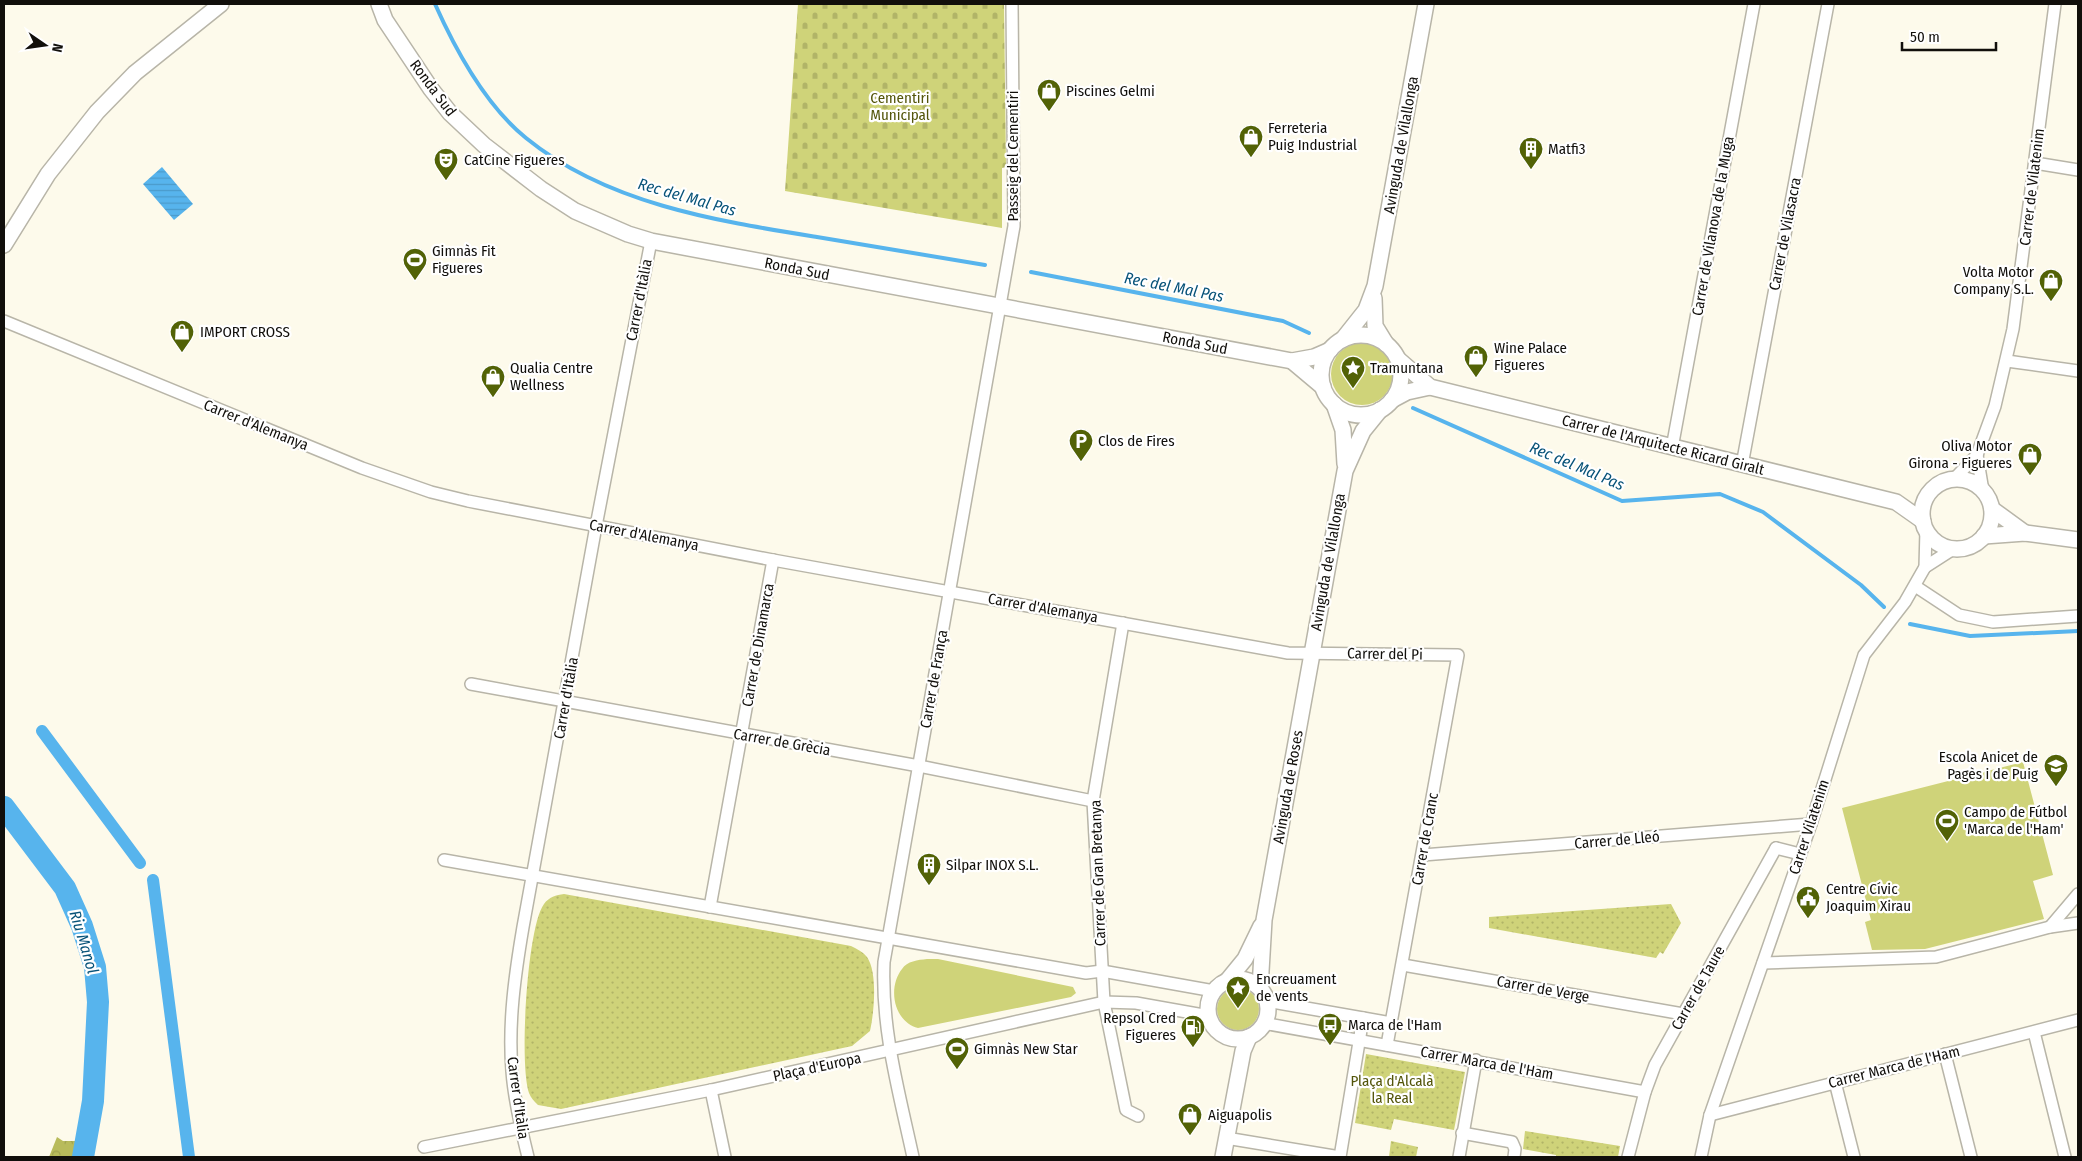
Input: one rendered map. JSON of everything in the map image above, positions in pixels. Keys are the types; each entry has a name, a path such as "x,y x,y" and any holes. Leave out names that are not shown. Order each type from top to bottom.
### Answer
{"main road":[{"path":"4,245 58,160 97,112 147,63 221,4"},
{"name":"Ronda Sud","path":"369,4 385,20 440,100 484,146 541,189 575,211 628,234 651,241 1292,361 1314,357 1330,350"},
{"name":"Ronda Sud","path":"379,4 385,20"},
{"name":"Avinguda de Vilallonga","path":"1386,344 1375,326 1375,286 1426,4"},
{"name":"Avinguda de Vilallonga","path":"1343,339 1366,310 1375,286"},
{"path":"1360,335 1368,335 1386,344 1398,360 1401,380 1392,400 1380,410 1363,415 1352,414 1334,404 1323,387 1322,366 1330,350 1343,339 1360,335"},
{"name":"Carrer de l'Arquitecte Ricard Giralt","path":"1398,360 1430,387 1896,502 1925,526"},
{"name":"Ronda Sud","path":"1292,361 1323,387"},
{"name":"Carrer de l'Arquitecte Ricard Giralt","path":"1392,400 1407,392 1430,387"},
{"name":"Avinguda de Vilallonga","path":"1312,653 1345,471 1343,430 1334,404"},
{"name":"Avinguda de Vilallonga","path":"1345,471 1363,431 1380,410"},
{"path":"2025,533 1992,509 1983,491 1973,483 1954,479 1940,484 1929,494 1923,510 1925,526 1935,541 1953,549 1968,547 1984,536 2025,533 2078,540"},
{"name":"Carrer de l'Arquitecte Ricard Giralt","path":"1896,502 1929,494"},
{"path":"1984,536 1991,520 1992,509"},
{"name":"Avinguda de Roses","path":"1263,994 1264,920 1312,653"},
{"name":"Avinguda de Roses","path":"1226,981 1245,959 1264,920"},
{"path":"1223,1157 1243,1051 1249,1037 1263,1023 1263,994 1244,980 1226,981 1214,991 1209,1004 1209,1016 1218,1031 1226,1036 1237,1039 1249,1037"},
{"path":"1226,1036 1235,1060 1236,1084"}],"street":[{"name":"Passeig del Cementiri","path":"1001,307 1014,226 1012,4"},
{"name":"Carrer de Vilanova de la Muga","path":"1672,448 1754,4"},
{"name":"Carrer de Vilasacra","path":"1742,465 1828,4"},
{"name":"Carrer de Vilatenim","path":"1954,479 1978,455 1995,406 2007,361 2055,4"},
{"path":"2035,163 2078,170"},
{"name":"Carrer d'Itàlia","path":"528,1157 521,1128 512,1070 512,1003 523,927 596,526 651,241"},
{"name":"Carrer de França","path":"913,1157 890,1051 883,994 887,938 1001,307"},
{"name":"Carrer d'Alemanya","path":"4,320 353,464 400,482 468,501 773,560 1123,624 1288,653 1312,653"},
{"path":"2007,361 2078,371"},
{"name":"Carrer de Vilatenim","path":"1978,455 1983,491"},
{"path":"1925,526 1926,568"},
{"name":"Carrer Vilatenim","path":"1701,1157 1710,1114 1811,824 1864,655 1894,618 1926,568 1953,549"},
{"name":"Carrer de Dinamarca","path":"710,907 773,560"},
{"path":"1915,586 1958,616 1993,622 2078,616"},
{"name":"Carrer de Gran Bretanya","path":"1123,624 1093,801 1104,1002 1126,1110 1138,1116"},
{"name":"Carrer del Pi","path":"1312,653 1458,655"},
{"name":"Carrer de Cranc","path":"1391,1023 1458,655"},
{"name":"Carrer de Grècia","path":"471,684 919,766 1093,801"},
{"name":"Carrer de Lleó","path":"1422,855 1811,824"},
{"path":"1773,828 1776,848 1800,854"},
{"name":"Carrer de Taure","path":"1628,1157 1645,1092 1655,1064 1776,848"},
{"path":"444,860 1086,973 1102,971 1214,991"},
{"path":"2050,927 2078,894"},
{"path":"1763,963 1936,957 2050,927 2078,923"},
{"name":"Carrer de Verge","path":"1403,964 1683,1014"},
{"path":"1263,994 1391,1023 1388,1045"},
{"name":"Plaça d'Europa","path":"424,1147 711,1090 1104,1002 1136,1003 1209,1016"},
{"path":"1226,1138 1340,1157 1363,1018"},
{"name":"Carrer Marca de l'Ham","path":"1710,1114 2078,1020"},
{"name":"Carrer Marca de l'Ham","path":"1263,1023 1645,1092"},
{"path":"2034,1032 2065,1157"},
{"path":"1945,1054 1971,1157"},
{"path":"1459,1157 1476,1060"},
{"path":"1835,1082 1854,1157"},
{"path":"711,1090 725,1157"},
{"path":"1462,1133 1512,1142 1515,1149 1514,1157"}],"green space":[{"name":"Cementiri Municipal","path":"798,4 1004,4 1006,167 1002,168 1002,228 785,191"},
{"path":"1362,343 1374,345 1384,352 1391,362 1393,374 1391,386 1384,396 1374,403 1362,405 1350,403 1340,396 1333,386 1331,374 1333,362 1340,352 1350,345"},
{"name":"Campo de Fútbol 'Marca de l'Ham'","path":"2023,762 2053,875 2033,881 2044,919 1925,949 1872,950 1865,922 1871,920 1842,808"},
{"path":"564,894 851,946 867,957 873,973 874,1004 870,1031 852,1046 561,1109 538,1105 529,1093 526,1078 525,1027 529,966 538,917 544,904 553,897"},
{"path":"1671,904 1681,923 1663,954 1660,952 1656,958 1489,928 1489,917"},
{"path":"938,959 1073,987 1076,993 1071,997 918,1028 910,1025 898,1012 894,994 895,985 897,977 904,966 913,961"},
{"path":"1242,988 1250,991 1256,997 1259,1009 1256,1021 1250,1027 1234,1030 1226,1027 1220,1021 1217,1005 1220,997 1226,991"},
{"name":"Plaça d'Alcalà la Real","path":"1366,1054 1465,1072 1454,1130 1394,1119 1391,1130 1355,1123"},
{"path":"1525,1131 1620,1146 1618,1157 1556,1157 1556,1155 1523,1149"},
{"path":"57,1137 63,1141 77,1141 74,1157 49,1157"},
{"path":"1391,1141 1418,1147 1416,1157 1389,1157"}],"water":[{"path":"162,167 193,204 174,220 143,184"}],"waterway":[{"name":"Rec del Mal Pas","path":"435,4 462,58 497,110 526,138 558,161 592,179 627,194 702,216 779,231 985,265"},
{"name":"Rec del Mal Pas","path":"1031,272 1283,321 1309,333"},
{"name":"Rec del Mal Pas","path":"1413,408 1622,501 1720,494 1763,512 1861,585 1884,607"},
{"name":"Rec del Mal Pas","path":"1910,624 1970,636 2078,631"},
{"path":"42,731 140,863"},
{"name":"Riu Manol","path":"4,807 65,888 82,926 95,967 98,1002 93,1101 83,1157"},
{"path":"153,880 189,1157"}],"place":[{"name":"Piscines Gelmi","path":"1049,112"},
{"name":"Ferreteria Puig Industrial","path":"1251,158"},
{"name":"Matfi3","path":"1531,170"},
{"name":"CatCine Figueres","path":"446,181"},
{"name":"Gimnàs Fit Figueres","path":"415,281"},
{"name":"Volta Motor Company S.L.","path":"2051,302"},
{"name":"IMPORT CROSS","path":"182,353"},
{"name":"Wine Palace Figueres","path":"1476,378"},
{"name":"Tramuntana","path":"1353,389"},
{"name":"Qualia Centre Wellness","path":"493,398"},
{"name":"Clos de Fires","path":"1081,462"},
{"name":"Oliva Motor Girona - Figueres","path":"2030,476"},
{"name":"Escola Anicet de Pagès i de Puig","path":"2056,787"},
{"name":"Campo de Fútbol 'Marca de l'Ham'","path":"1947,842"},
{"name":"Silpar INOX S.L.","path":"929,886"},
{"name":"Centre Cívic Joaquim Xirau","path":"1808,919"},
{"name":"Encreuament de vents","path":"1238,1009"},
{"name":"Marca de l'Ham","path":"1330,1046"},
{"name":"Repsol Cred Figueres","path":"1193,1048"},
{"name":"Gimnàs New Star","path":"957,1070"},
{"name":"Aiguapolis","path":"1190,1136"}]}
